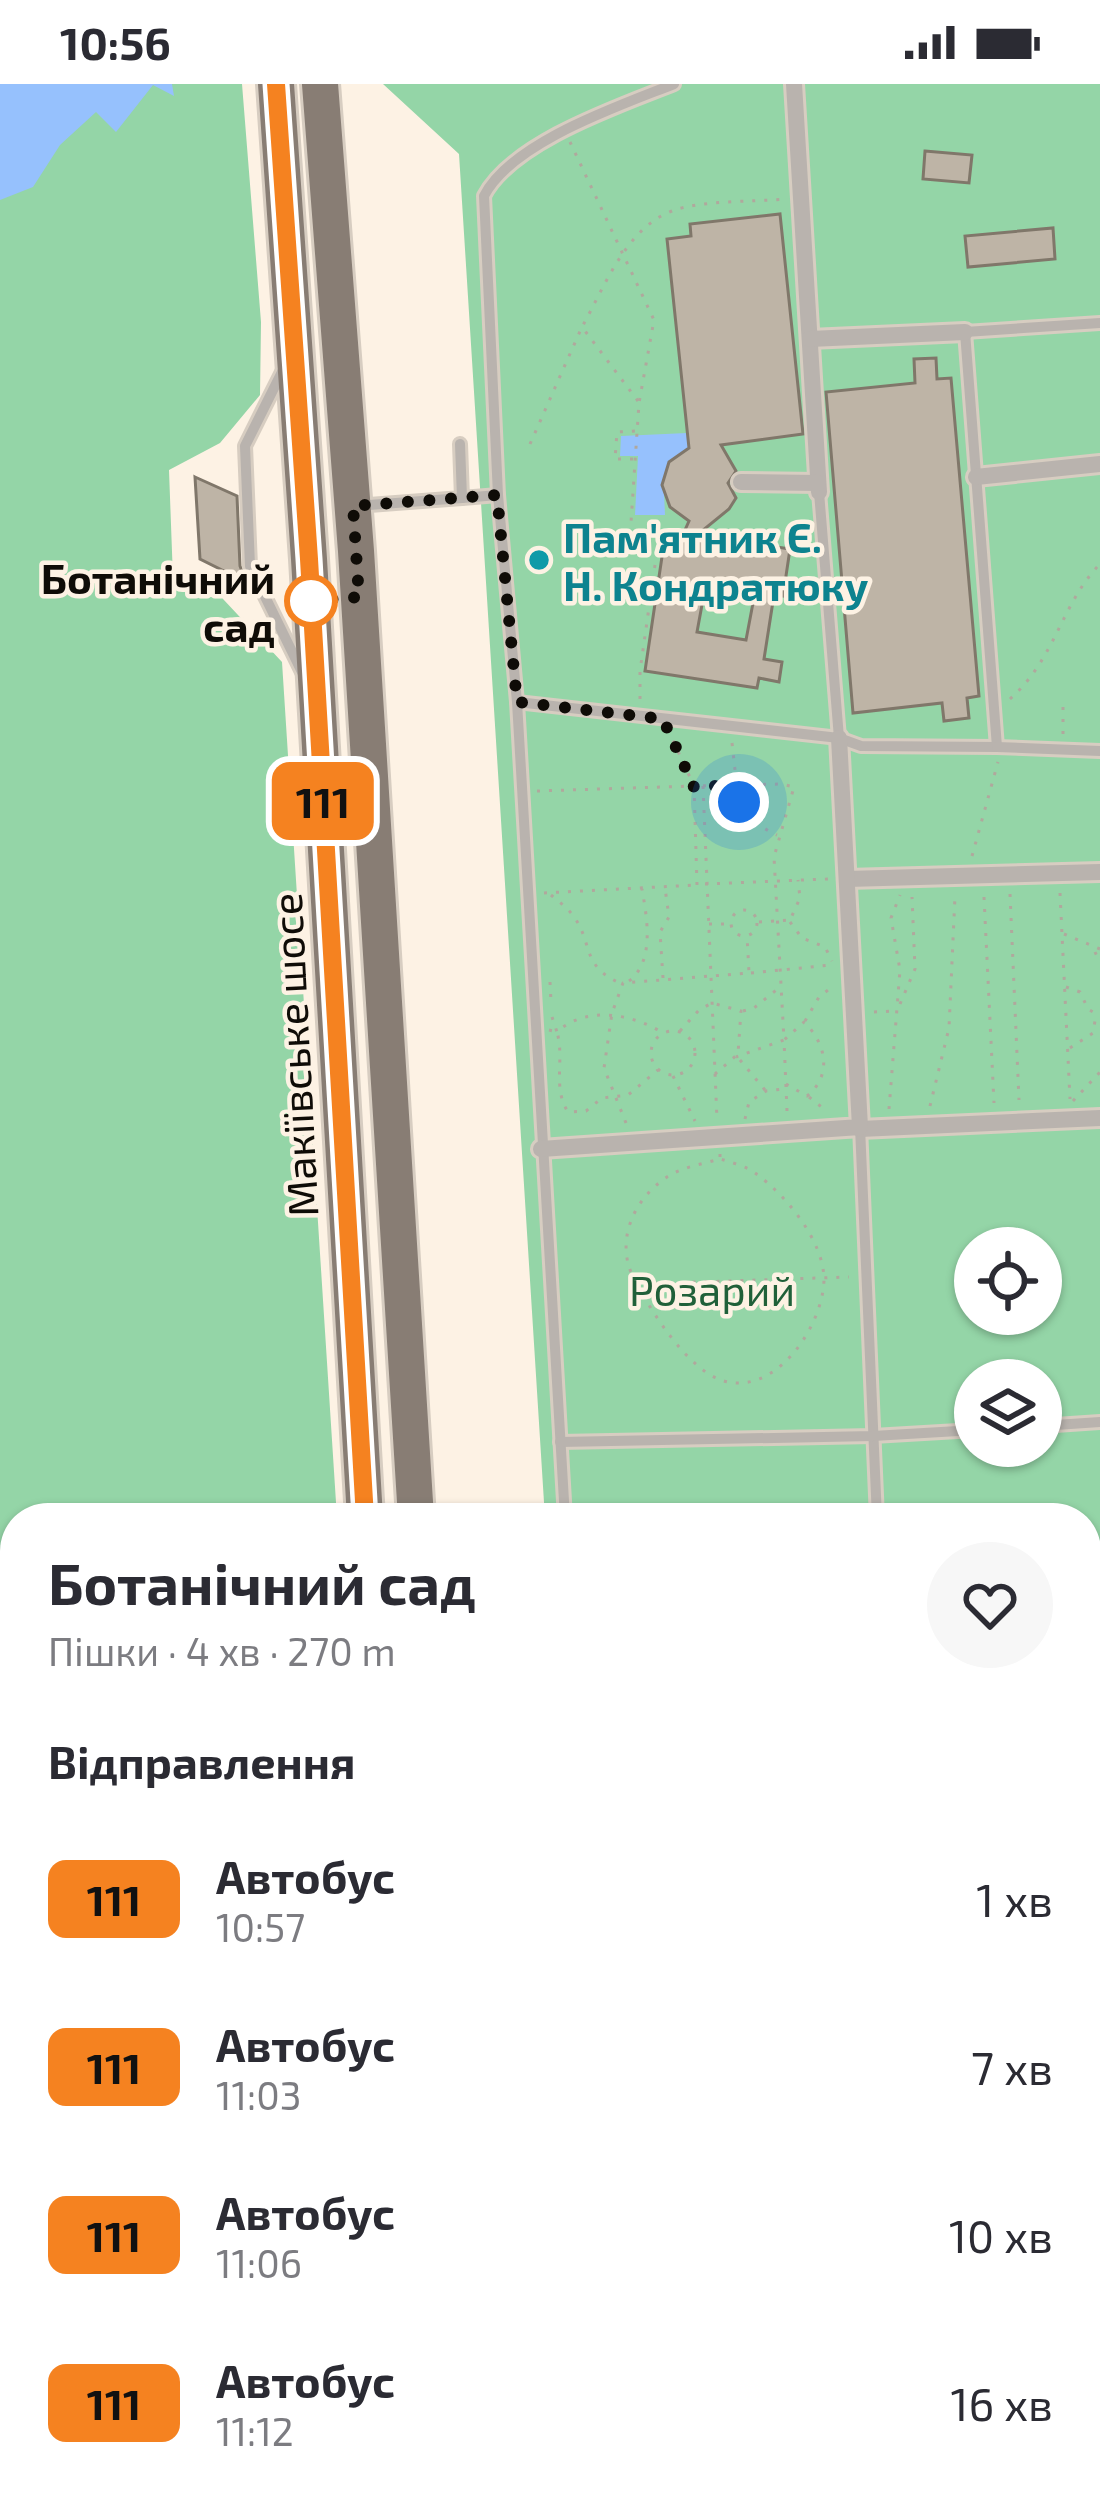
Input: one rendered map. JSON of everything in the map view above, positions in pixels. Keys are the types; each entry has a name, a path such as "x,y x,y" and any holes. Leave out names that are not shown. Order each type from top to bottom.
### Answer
{"main road":[{"name":"Макіївське шосе","path":"276,84 364,1503"},
{"path":"320,84 353,506 415,1503"}],"street":[{"path":"741,482 818,488 794,84"},
{"path":"810,339 965,332"},
{"path":"976,477 1100,464"},
{"path":"839,738 848,879 844,963 855,1014 860,1128"},
{"path":"848,879 1100,872"},
{"path":"541,1149 1100,1118"}],"lane":[{"path":"564,1503 530,893 497,495 484,196 493,178 522,156 674,84"},
{"path":"999,747 965,332 1100,323"},
{"path":"294,345 245,446 250,566 317,702"},
{"path":"460,443 462,498"},
{"path":"818,488 839,738"},
{"path":"353,506 497,495"},
{"path":"517,702 839,738 861,746 1100,751"},
{"path":"860,1128 876,1503"},
{"path":"1062,1425 1100,1422"},
{"path":"560,1442 954,1431"}],"path":[{"path":"566,132 654,320 639,403 632,522"},
{"path":"530,444 582,328 623,254 647,225 674,210 801,197"},
{"path":"582,328 639,403"},
{"path":"635,457 615,459 617,432 636,433"},
{"path":"640,715 640,671 656,558"},
{"path":"994,711 1040,668 1077,596 1100,564"},
{"path":"1064,707 1064,749"},
{"path":"663,719 694,787 697,885"},
{"path":"730,727 739,802 753,821 778,835"},
{"path":"931,1127 968,876 999,747"},
{"path":"703,786 714,1074 710,1137"},
{"path":"523,791 794,787 778,835 776,881 788,1132"},
{"path":"746,832 753,821"},
{"path":"1060,873 1070,1103 1088,1090 1100,1072"},
{"path":"1009,874 1019,1122"},
{"path":"968,876 995,1123"},
{"path":"530,893 848,879"},
{"path":"897,1011 916,969 912,879"},
{"path":"886,1129 900,970 891,918 895,902 912,879"},
{"path":"790,920 800,898 798,880"},
{"path":"663,980 659,932 669,917 665,886"},
{"path":"636,1142 604,1068 612,1013 623,983 635,978 643,965 642,887"},
{"path":"548,892 578,922 585,949 615,982 844,963"},
{"path":"743,909 758,922 747,935 738,934 731,924 743,909"},
{"path":"790,920 802,938 825,947 844,963"},
{"path":"758,922 790,920"},
{"path":"707,925 731,924"},
{"path":"1062,933 1097,950 1100,963"},
{"path":"747,935 749,973"},
{"path":"531,961 551,984 551,1012 561,1056 558,1090 568,1112 586,1111 602,1098 628,1095 658,1070"},
{"path":"714,1074 770,1042 784,1040 833,986 844,963"},
{"path":"538,1028 557,1032 577,1020 612,1013 650,1024 663,1033 680,1031 712,1003 741,1011 754,1008 781,986"},
{"path":"1064,987 1080,992 1088,1009 1098,1016 1093,1033 1067,1052"},
{"path":"741,1011 738,1058 766,1091"},
{"path":"855,1014 897,1011"},
{"path":"752,1134 744,1116 749,1102 786,1086 807,1096 820,1082 822,1046 804,1022"},
{"path":"672,1075 689,1068 695,1055 692,1041 680,1031"},
{"path":"663,1033 652,1047 652,1062 672,1075 720,1159"},
{"path":"720,1159 752,1170 806,1228 818,1249 824,1280 818,1309 795,1355 772,1372 724,1381 674,1340 637,1284 625,1252 629,1223 646,1194 670,1175 720,1159"},
{"path":"637,1284 865,1275"}],"green space":[{"path":"0,84 242,84 261,322 260,395 220,443 169,470 173,579 209,584 282,662 336,1503 0,1503"},
{"name":"Розарий","path":"383,84 1100,84 1100,1503 544,1503 459,154"}],"water":[{"path":"0,84 172,84 174,96 153,85 116,132 96,112 60,145 33,187 0,200"},
{"path":"687,433 689,448 672,461 665,476 665,515 635,515 638,456 620,456 621,436"}],"building":[{"path":"925,151 972,155 969,183 923,179"},
{"path":"780,214 803,434 721,445 736,471 728,483 736,498 697,535 790,549 783,596 774,595 764,659 782,662 779,682 759,678 757,688 645,671 663,550 676,550 689,521 670,507 662,485 669,462 689,448 667,239 691,236 690,224","holes":["704,594 753,603 746,640 697,632"]},
{"path":"1053,228 1055,259 968,267 965,236"},
{"path":"936,358 937,379 951,378 979,696 967,698 969,718 944,721 942,703 853,713 826,392 915,383 914,359"},
{"path":"195,477 237,496 240,566 246,582 200,559"}],"bus line":[{"name":"111","path":"276,84 364,1503"}],"place":[{"name":"Пам'ятник Є. Н. Кондратюку","path":"539,560"},
{"name":"Ботанічний сад","path":"311,601"}],"route":[{"path":"311,601 359,597 353,506 497,495 517,702 663,719 694,787 737,785 739,802"}]}
